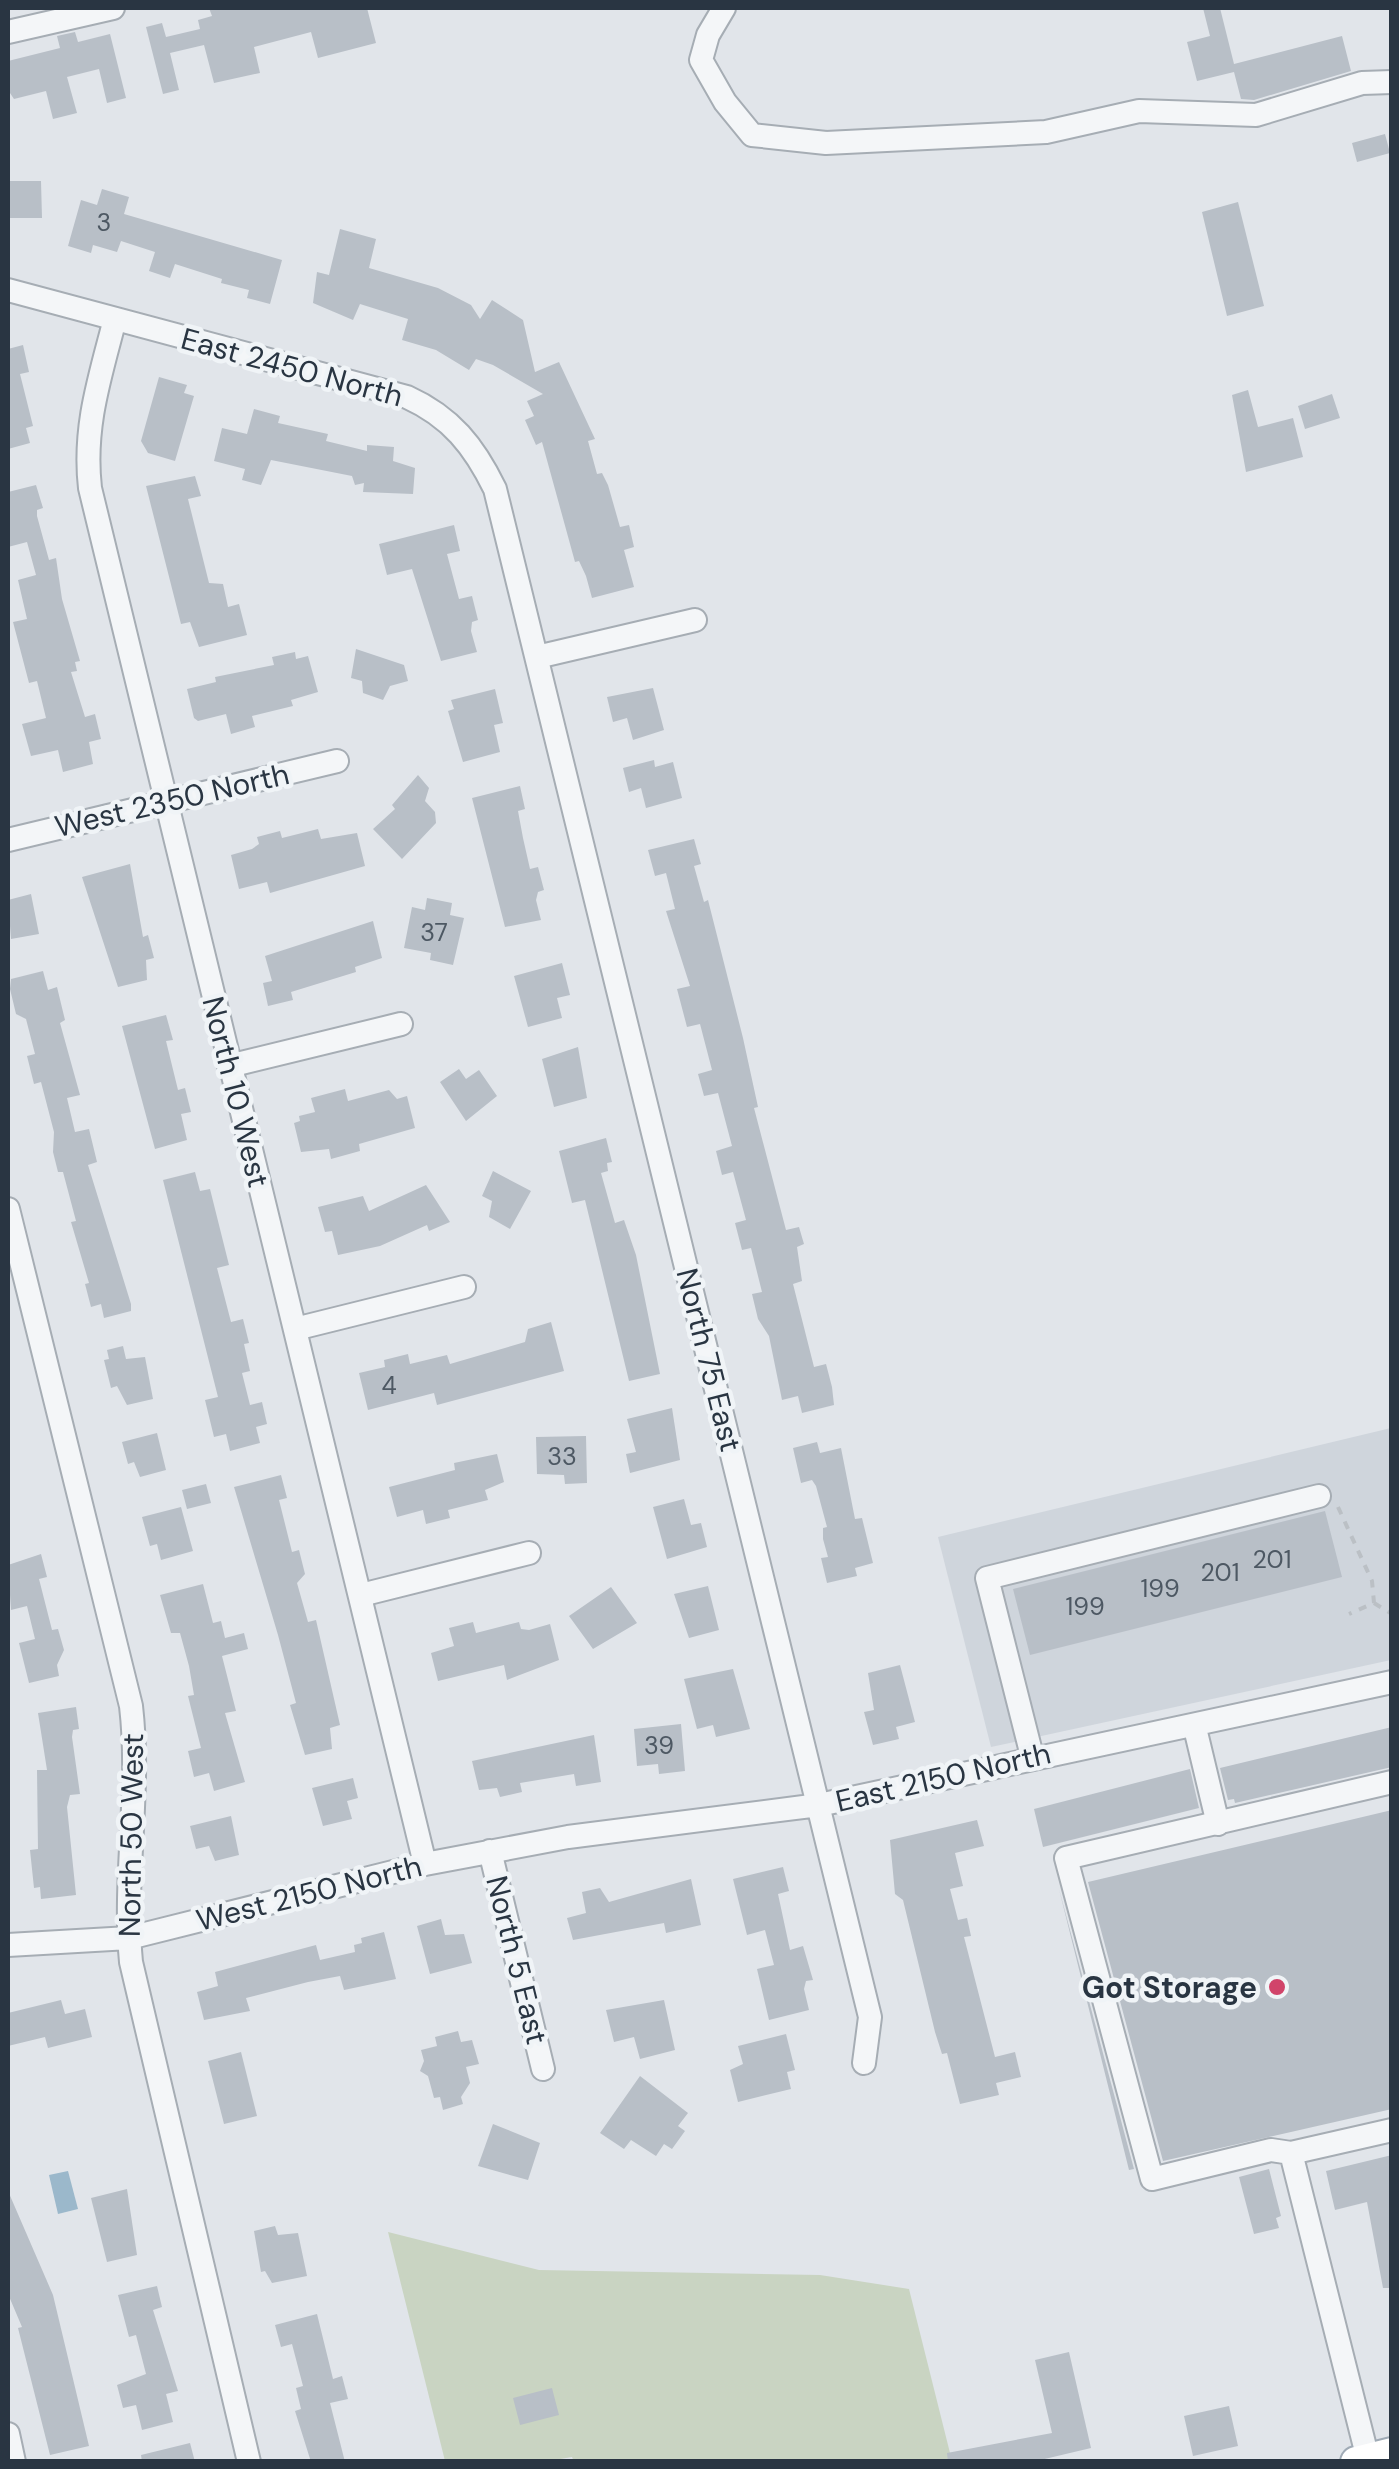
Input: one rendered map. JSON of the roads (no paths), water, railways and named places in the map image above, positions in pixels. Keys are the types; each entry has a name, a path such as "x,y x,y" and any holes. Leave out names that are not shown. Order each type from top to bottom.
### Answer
{"street":[{"path":"8,32 113,8"},
{"path":"724,8 708,35 701,60 725,102 752,135 826,143 1046,132 1139,111 1256,114 1362,83 1392,82"},
{"name":"East 2450 North","path":"8,290 407,397 433,409 464,436 495,489 537,657"},
{"name":"North 10 West","path":"114,319 89,412 86,448 90,488 425,1864"},
{"path":"537,657 695,620"},
{"name":"North 75 East","path":"537,657 870,2017 864,2064"},
{"name":"West 2350 North","path":"8,840 337,761"},
{"path":"229,1066 400,1024"},
{"name":"North 50 West","path":"8,1209 131,1706 138,1764 129,1938 142,2018 249,2462"},
{"path":"295,1330 464,1287"},
{"path":"1032,1756 987,1578 1319,1496"},
{"path":"361,1595 529,1553"},
{"name":"East 2150 North","path":"490,1850 819,1805 1032,1756 1196,1728 1392,1682"},
{"path":"1196,1728 1218,1824"},
{"path":"1392,1782 1066,1858 1152,2179 1271,2150 1292,2153 1392,2130"},
{"name":"West 2150 North","path":"8,1944 129,1938 490,1850"},
{"name":"North 5 East","path":"490,1850 543,2069"},
{"path":"1292,2153 1372,2458"},
{"path":"8,2434 14,2462"}],"water":[{"path":"68,2171 78,2209 58,2214 49,2175"}],"place":[{"name":"Got Storage","path":"1277,1987"}]}
